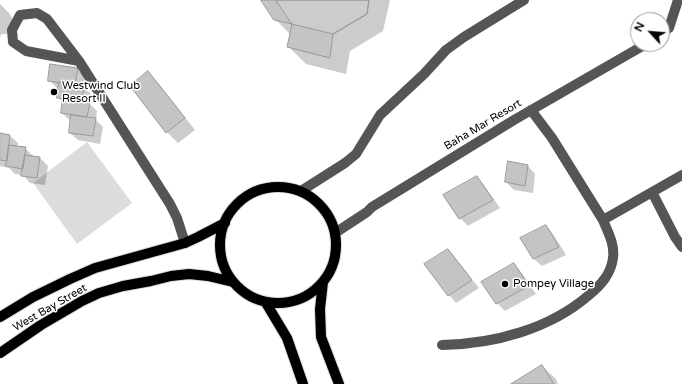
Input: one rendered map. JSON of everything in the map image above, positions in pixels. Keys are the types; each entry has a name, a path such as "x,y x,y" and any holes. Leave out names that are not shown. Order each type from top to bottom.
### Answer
{"main road":[{"path":"279,187 300,191 309,196 323,208 331,220 335,233 336,248 331,270 323,282 314,291 303,298 292,302 279,304 266,303 248,295 233,282 223,264 220,250 221,236 225,222 230,212 238,204 246,197 256,192 267,188 279,187"},
{"name":"West Bay Street","path":"0,317 33,297 95,268 185,243 225,222"},
{"name":"West Bay Street","path":"0,353 41,325 82,301 100,293 123,286 171,276 189,274 208,276 233,282"},
{"path":"323,282 320,309 321,337 339,384"},
{"path":"266,303 287,338 303,384"}],"lane":[{"path":"300,191 345,163 356,154 380,115 424,74 446,50 464,37 524,0"},
{"path":"670,25 678,0"},
{"path":"79,61 26,51 13,42 12,30 20,15 37,13 47,19 79,61 170,204 177,218 185,243"},
{"name":"Baha Mar Resort","path":"335,233 367,212 372,207 514,120 632,52"},
{"path":"442,345 480,342 516,333 558,317 582,302 598,288 610,271 613,249 603,220 552,138 531,110"},
{"path":"603,220 682,175"},
{"path":"652,192 675,237 682,247"}],"shaded area":[{"path":"87,142 132,203 77,244 33,183"}],"building":[{"path":"261,0 369,0 367,14 333,34 330,58 287,47 292,24 274,20"},
{"path":"276,0 369,0 367,14 333,34 292,24"},
{"path":"50,64 78,68 75,85 48,81"},
{"path":"148,71 185,118 166,133 130,86"},
{"path":"59,82 84,86 82,101 57,98"},
{"path":"63,98 90,102 87,117 61,113"},
{"path":"71,115 96,118 93,136 69,133"},
{"path":"0,133 10,135 7,161 0,160"},
{"path":"9,145 26,147 23,169 6,166"},
{"path":"25,155 40,157 37,178 21,176"},
{"path":"508,161 528,165 525,186 505,182"},
{"path":"477,176 493,200 459,219 443,195"},
{"path":"546,225 559,247 533,259 520,238"},
{"path":"448,249 472,280 448,296 424,264"},
{"name":"Pompey Village","path":"514,263 529,286 496,304 481,282"},
{"path":"542,365 554,384 511,384"}],"place":[{"name":"Westwind Club Resort II","path":"54,92"},
{"name":"Pompey Village","path":"505,284"}]}
